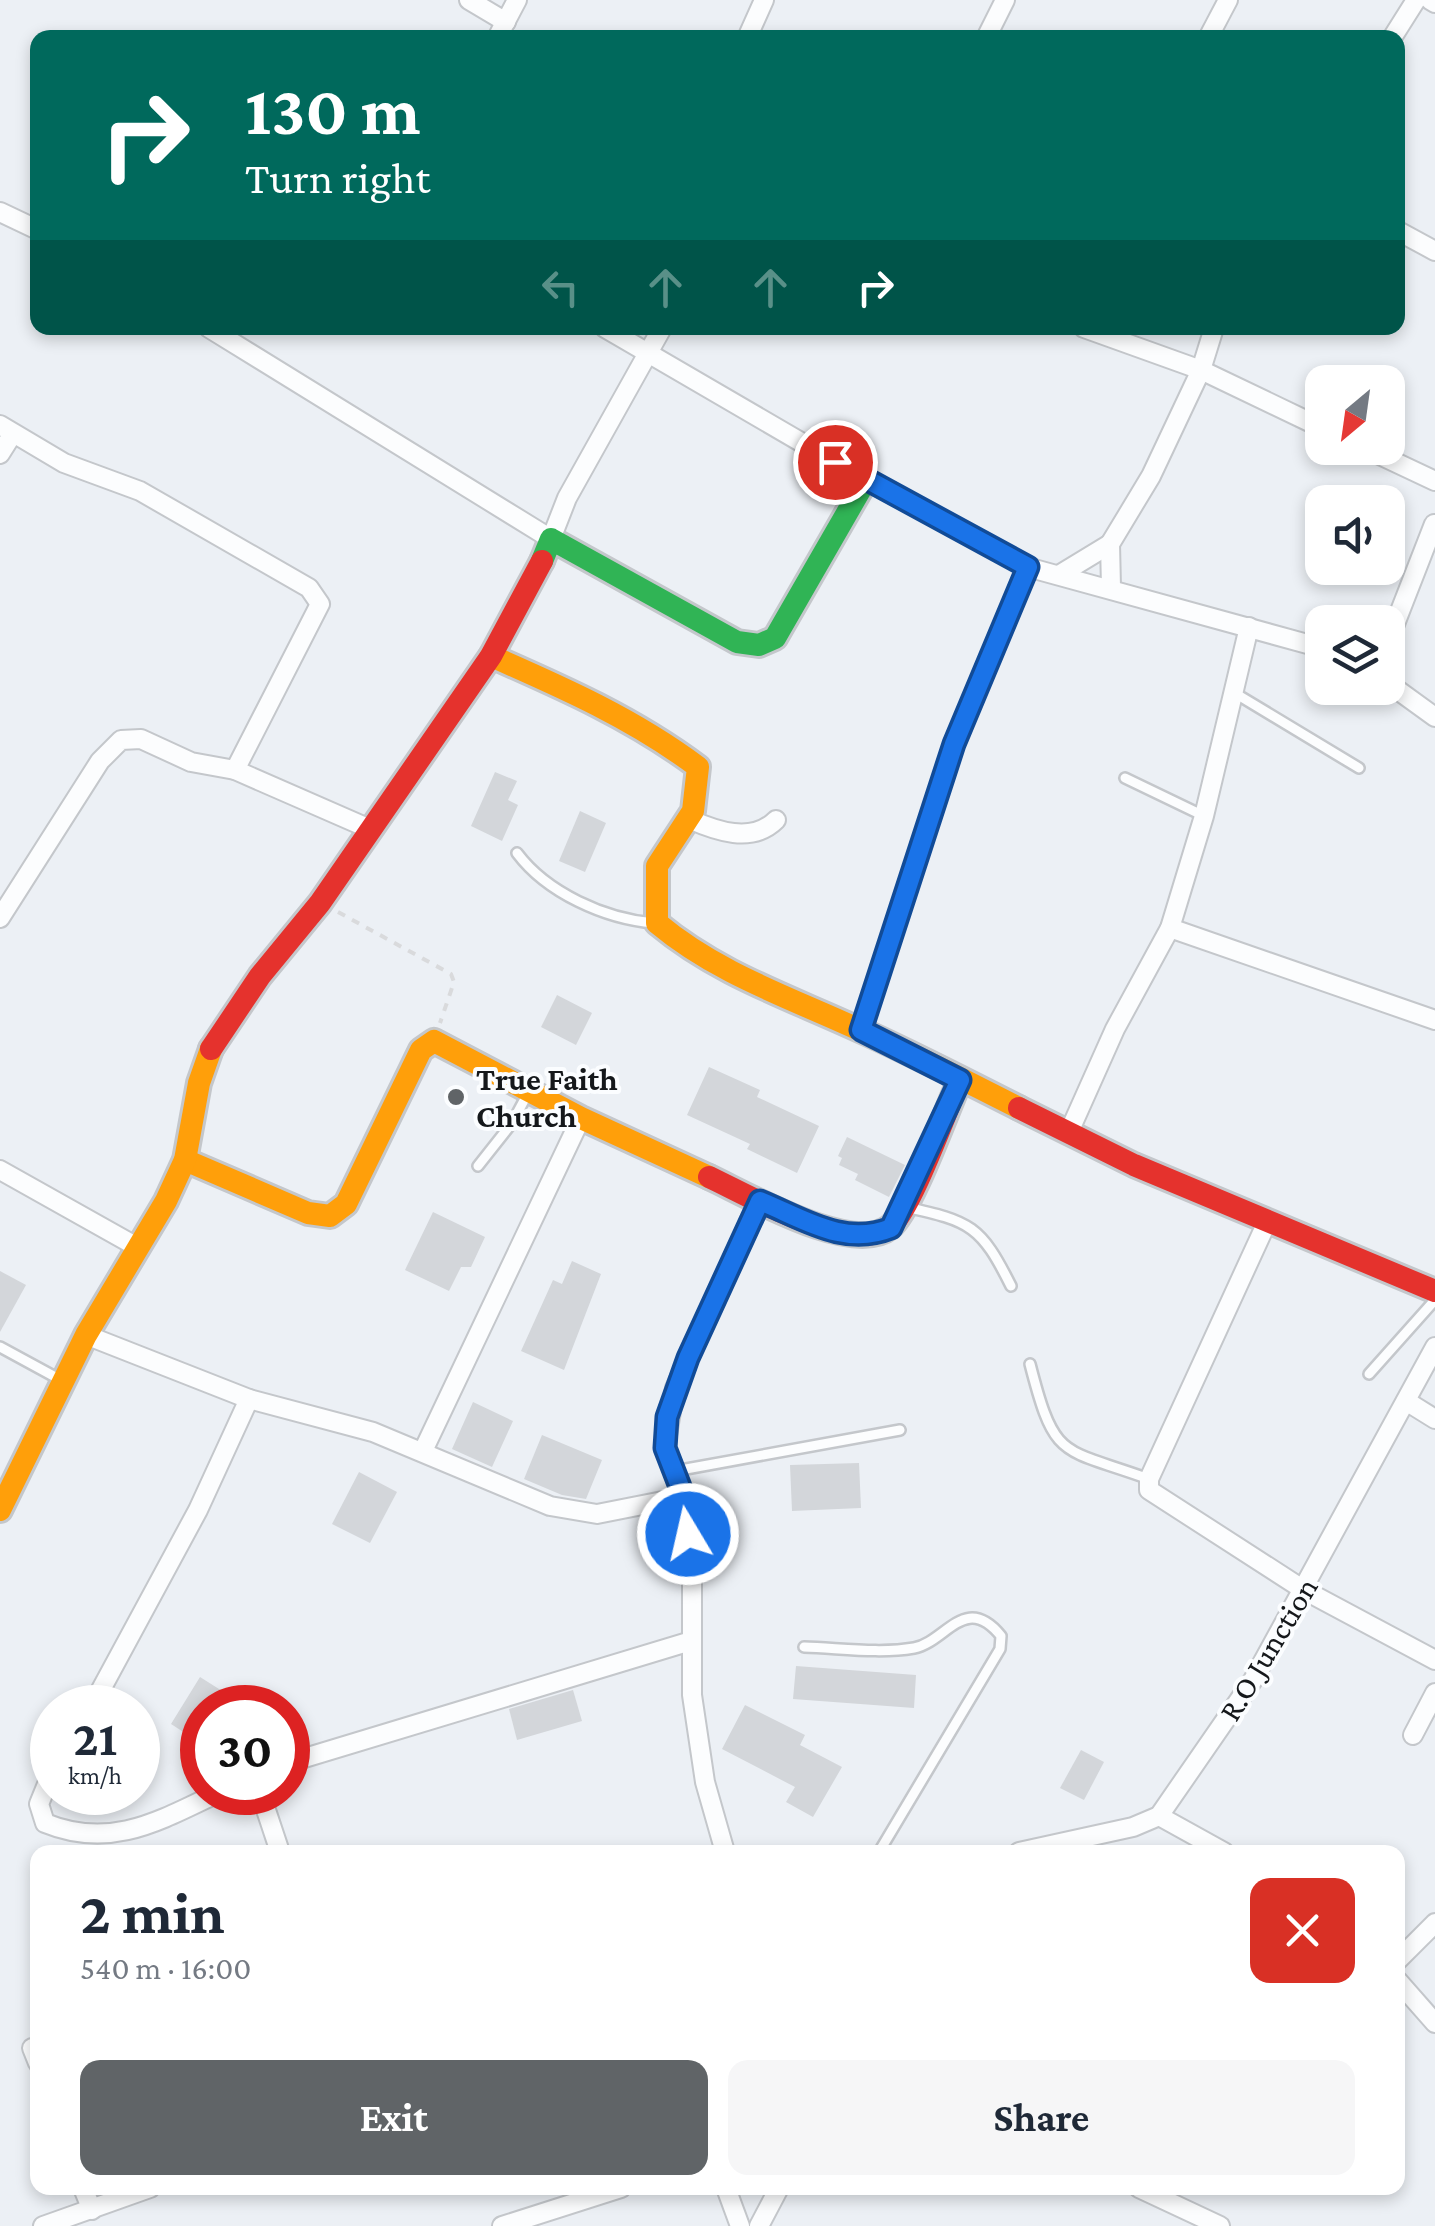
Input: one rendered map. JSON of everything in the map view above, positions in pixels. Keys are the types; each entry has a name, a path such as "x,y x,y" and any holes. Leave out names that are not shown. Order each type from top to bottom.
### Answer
{"street":[{"path":"470,0 502,30 517,0"},
{"path":"751,30 764,0"},
{"path":"990,30 1005,0"},
{"path":"1212,30 1228,0"},
{"path":"1397,30 1416,0"},
{"path":"0,212 30,226"},
{"path":"1405,235 1435,251"},
{"path":"221,335 551,539 736,642 759,645 775,638 866,480"},
{"path":"615,335 866,480 1028,567 1305,643"},
{"path":"0,1510 66,1382 86,1334 139,1248 185,1160 199,1083 212,1046 260,976 320,902 491,656 529,591 567,498 658,335"},
{"path":"1104,335 1201,370 1305,420"},
{"path":"1060,575 1110,544 1151,476 1201,370 1212,335"},
{"path":"0,454 6,430 64,463 140,491 309,588 320,604 235,770"},
{"path":"1401,465 1435,481"},
{"path":"1402,605 1434,524"},
{"path":"1110,544 1112,587"},
{"path":"861,1030 954,744 1028,567"},
{"path":"1069,1132 1115,1030 1170,928 1204,816 1248,626"},
{"path":"491,656 591,700 665,742 698,767 700,799 659,860 654,895 657,923 694,954 753,986 861,1030 1134,1165 1435,1291"},
{"path":"1405,695 1435,717"},
{"path":"0,918 100,761 121,740 141,739 191,762 235,770 370,829"},
{"path":"689,819 709,828 752,834 776,820"},
{"path":"1170,928 1435,1020"},
{"path":"185,1160 308,1213 330,1216 346,1204 421,1050 434,1041 581,1118 760,1201 836,1232 867,1238 891,1228 904,1207 960,1080"},
{"path":"423,1451 581,1118"},
{"path":"0,1170 139,1248"},
{"path":"722,1845 705,1782 692,1695 692,1570 684,1497 665,1448 675,1388 760,1201"},
{"path":"1267,1222 1148,1480 1148,1490 1304,1590 1435,1660"},
{"path":"86,1334 249,1399 373,1432 550,1506 596,1514 684,1497"},
{"name":"R.O Junction","path":"1159,1816 1253,1680 1435,1346"},
{"path":"103,1685 198,1510 249,1399"},
{"path":"1406,1401 1435,1419"},
{"path":"310,1756 691,1641"},
{"path":"1412,1736 1435,1692"},
{"path":"42,1815 45,1823 78,1836 103,1836 180,1810"},
{"path":"268,1815 278,1845"},
{"path":"1051,1845 1133,1827 1159,1816 1206,1845"},
{"path":"1405,1953 1435,1923"},
{"path":"1405,1989 1435,2024"},
{"path":"86,2195 92,2210"},
{"path":"43,2226 132,2195"},
{"path":"502,2226 599,2195"},
{"path":"729,2195 740,2226"},
{"path":"759,2226 775,2195"},
{"path":"1158,2195 1220,2226"}],"lane":[{"path":"1233,692 1359,768"},
{"path":"1125,778 1204,816"},
{"path":"518,853 546,884 608,913 657,923"},
{"path":"478,1166 512,1123 529,1091"},
{"path":"904,1207 960,1219 976,1229 989,1242 1010,1286"},
{"path":"1369,1374 1435,1300"},
{"path":"0,1347 66,1382"},
{"path":"1030,1364 1046,1425 1055,1440 1067,1449 1148,1480"},
{"path":"675,1471 900,1430"},
{"path":"804,1647 914,1648 925,1644 949,1623 973,1619 992,1625 1001,1636 1000,1649 884,1845"}],"path":[{"path":"320,902 451,974 454,982 434,1041"}],"building":[{"path":"495,772 517,781 508,800 518,805 502,841 471,826"},
{"path":"580,811 606,823 585,872 559,861"},
{"path":"557,995 592,1013 576,1045 541,1027"},
{"path":"709,1067 760,1090 757,1097 819,1126 797,1173 747,1149 750,1144 687,1115"},
{"path":"847,1137 905,1165 889,1197 855,1180 858,1174 839,1165 842,1158 838,1156"},
{"path":"433,1212 485,1237 471,1267 461,1267 449,1291 405,1270"},
{"path":"572,1261 601,1274 564,1370 521,1351 553,1280 562,1284"},
{"path":"0,1271 26,1285 0,1332"},
{"path":"473,1402 513,1421 492,1467 452,1449"},
{"path":"542,1435 602,1460 586,1499 562,1495 524,1479"},
{"path":"859,1463 861,1508 792,1511 790,1465"},
{"path":"359,1472 397,1492 370,1543 332,1524"},
{"path":"796,1666 916,1675 914,1708 793,1699"},
{"path":"200,1677 213,1685 195,1685"},
{"path":"573,1690 582,1721 517,1740 509,1709"},
{"path":"745,1705 805,1735 800,1745 842,1767 813,1817 786,1802 795,1787 722,1749"},
{"path":"180,1709 180,1730 171,1724"},
{"path":"1081,1750 1104,1762 1084,1800 1060,1788"}],"traffic: fast":[{"path":"542,561 551,539 737,642 759,645 775,638 866,480"}],"traffic: slow":[{"path":"491,656 624,719 698,767 693,811 657,866 657,923 729,971 1019,1108"},
{"path":"185,1160 308,1213 330,1216 346,1204 421,1050 434,1041 581,1118 709,1177"},
{"path":"0,1510 86,1335 166,1201 185,1160 199,1083 211,1049"}],"traffic: jam":[{"path":"211,1049 260,976 320,903 491,656 542,561"},
{"path":"709,1177 800,1220 852,1234 873,1234 890,1227 908,1202 960,1080"},
{"path":"1019,1108 1134,1165 1435,1291"}],"place":[{"name":"True Faith Church","path":"456,1097"}],"route":[{"path":"688,1534 684,1497 665,1448 667,1417 675,1388 760,1201 836,1232 867,1238 891,1228 960,1080 861,1030 954,744 1028,567 835,462"}]}
